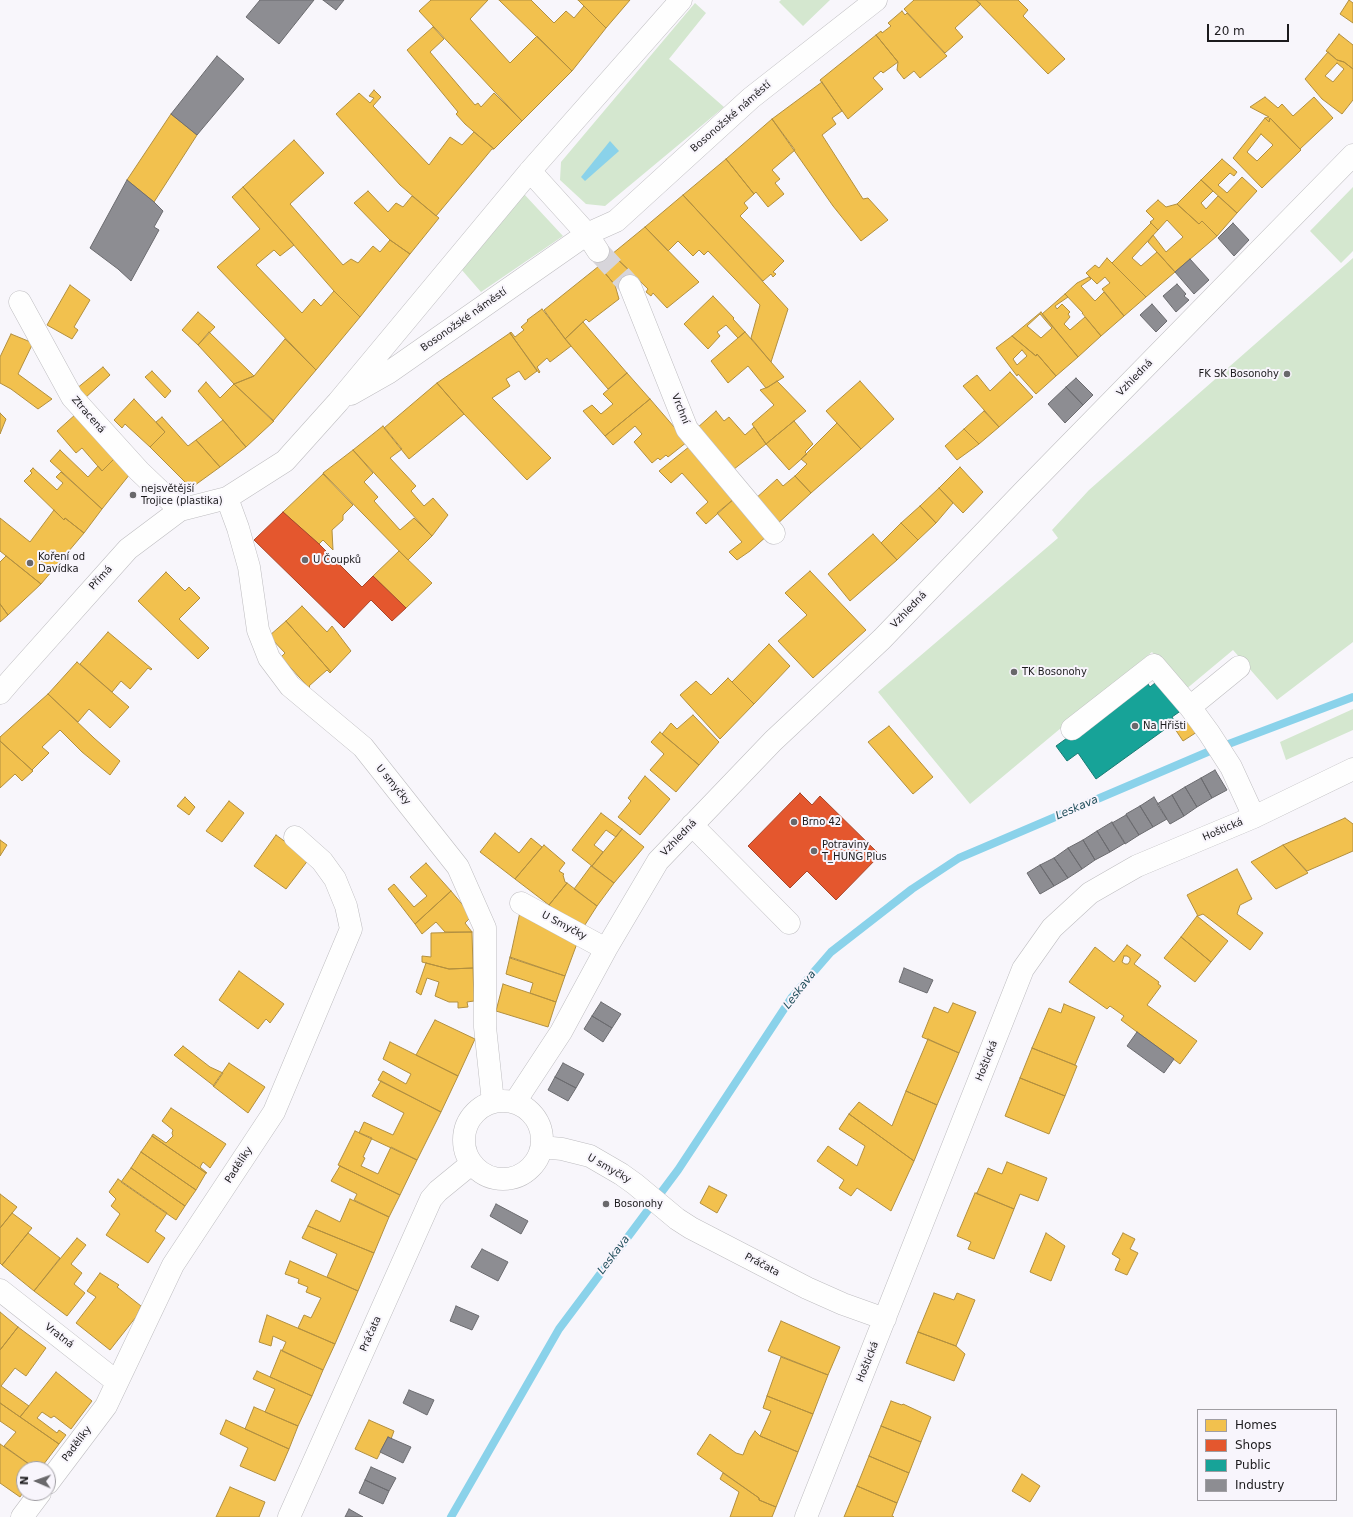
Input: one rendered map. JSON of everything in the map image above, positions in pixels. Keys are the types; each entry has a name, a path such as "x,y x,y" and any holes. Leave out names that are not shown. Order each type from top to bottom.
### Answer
{"street":[{"name":"Bosonožské náměstí","path":"227,498 285,461 338,402 530,171 681,0"},
{"name":"Bosonožské náměstí","path":"338,402 388,373 593,243 751,98 876,0"},
{"name":"Vzhledná","path":"515,1102 561,1032 606,949 658,861 773,741 882,639 1024,491 1353,155"},
{"path":"530,171 593,243"},
{"name":"Vrchní","path":"630,286 688,429 774,532"},
{"name":"Ztracená","path":"20,302 72,397 139,471 180,510"},
{"name":"Přímá","path":"4,680 128,549 180,510 227,498"},
{"name":"U smyčky","path":"227,498 238,528 249,567 258,630 269,658 290,686 363,747 458,867 485,928 485,1027 493,1102"},
{"path":"1072,729 1154,665 1190,707 1209,733 1231,767 1254,817"},
{"path":"1190,707 1239,666"},
{"name":"Hoštická","path":"806,1517 1023,969 1052,928 1090,893 1136,866 1254,817 1353,769"},
{"path":"692,825 789,923"},
{"name":"Padělíky","path":"56,1472 106,1406 173,1265 274,1112 350,929 346,906 335,879 322,861 295,837"},
{"name":"U Smyčky","path":"522,903 606,949"},
{"path":"493,1102 515,1102 524,1107 537,1120 543,1138 542,1147 538,1159 531,1169 522,1176 510,1180 498,1180 486,1176 471,1164 464,1146 464,1136 466,1127 476,1112 484,1106 493,1102"},
{"name":"U smyčky","path":"542,1147 562,1149 590,1156 621,1174 648,1194"},
{"name":"Práčata","path":"289,1517 431,1199 438,1191 471,1164"},
{"name":"Práčata","path":"648,1194 665,1209 691,1228 807,1288 843,1304 885,1319"},
{"name":"Vratná","path":"0,1290 117,1382"},
{"path":"22,1517 34,1501"}],"green space":[{"path":"781,0 830,0 803,26 779,2"},
{"path":"695,3 706,13 669,59 724,107 605,206 586,204 560,180 561,162"},
{"path":"1353,187 1353,251 1341,263 1310,231"},
{"path":"524,194 563,236 481,292 461,269"},
{"path":"1353,258 1353,642 1277,700 1233,650 1185,690 1152,652 970,804 878,692 1058,538 1052,530 1089,490"},
{"path":"1353,709 1353,730 1286,760 1280,742"}],"water":[{"path":"610,141 619,151 585,181 581,177"}],"building: Homes":[{"path":"431,0 488,0 470,19 510,63 537,36 572,71 522,121 419,11"},
{"path":"499,0 531,0 554,23 566,11 574,18 584,6 606,28 572,71"},
{"path":"578,0 630,0 606,28"},
{"path":"914,0 976,0 981,4 955,28 963,37 945,53 904,9"},
{"path":"976,0 1018,0 1028,10 1023,16 1065,59 1048,74"},
{"path":"1349,0 1353,3 1353,23 1340,14"},
{"path":"902,11 905,15 907,13 947,56 920,78 914,71 904,79 897,70 898,62 876,35 881,31 882,33 891,26 888,23"},
{"path":"433,27 444,39 430,52 475,105 478,103 481,107 494,93 522,121 494,149 465,124 456,114 458,112 407,50"},
{"path":"1339,34 1353,45 1353,69 1344,62 1337,60 1326,51"},
{"path":"876,35 898,62 883,73 881,71 873,78 883,89 848,119 820,80"},
{"path":"1328,52 1337,60 1344,62 1353,69 1353,100 1342,114 1322,99 1305,79","holes":["1337,63 1344,69 1333,82 1325,76"]},
{"path":"822,82 842,111 832,118 836,124 822,135 863,199 868,198 888,220 861,241 833,206 772,119"},
{"path":"374,90 381,97 373,106 429,165 450,137 462,145 474,132 494,149 492,149 436,216 400,185 336,114 359,93 370,103 374,98 369,96"},
{"path":"1265,97 1278,108 1282,104 1293,116 1314,97 1333,118 1300,149 1270,118 1269,122 1265,118 1269,117 1250,107"},
{"path":"171,114 197,135 154,202 127,180"},
{"path":"1265,118 1269,122 1270,118 1301,150 1262,188 1233,158","holes":["1261,134 1273,145 1257,161 1247,152"]},
{"path":"772,119 795,150 772,170 780,179 775,183 784,194 768,207 756,192 754,194 726,159"},
{"path":"294,140 324,173 290,204 343,265 351,259 358,263 373,246 380,252 390,240 410,254 360,317 334,291 243,187"},
{"path":"726,159 754,194 744,203 748,208 740,216 784,261 773,272 776,274 773,277 771,274 763,281 683,195"},
{"path":"1222,159 1237,172 1234,176 1230,173 1218,185 1227,193 1242,177 1257,191 1237,213 1201,180"},
{"path":"1201,180 1213,191 1201,203 1206,209 1218,196 1237,213 1217,236 1202,221 1199,224 1177,204"},
{"path":"243,187 294,245 280,256 274,250 256,265 302,313 314,299 321,306 334,291 360,317 316,370 217,267 260,229 232,197"},
{"path":"368,191 388,212 396,203 403,207 412,196 439,218 410,254 390,240 354,203"},
{"path":"683,195 788,309 771,362 751,338 760,305 708,251 704,255 699,250 693,256 678,241 668,251 645,227"},
{"path":"1158,200 1166,207 1177,204 1199,224 1202,221 1217,236 1175,272 1148,242 1153,235 1166,252 1183,237 1167,220 1158,230 1150,222 1154,219 1146,211"},
{"path":"1151,223 1158,230 1132,258 1141,266 1157,252 1175,272 1146,297 1112,263"},
{"path":"645,227 699,282 667,308 653,293 651,296 646,292 648,289 612,254"},
{"path":"612,254 630,271 615,285 599,266"},
{"path":"1107,258 1146,297 1124,316 1102,289 1110,283 1105,277 1097,284 1086,273 1095,265 1099,268"},
{"path":"599,266 615,285 619,299 589,322 586,319 565,339 544,310"},
{"path":"1089,277 1091,279 1081,286 1095,301 1104,292 1124,316 1101,336 1083,313 1065,294 1077,283"},
{"path":"70,285 90,300 74,327 78,330 72,339 47,325"},
{"path":"1065,294 1068,297 1055,306 1057,309 1062,304 1070,312 1068,314 1070,317 1064,324 1070,330 1085,317 1101,336 1078,357 1042,314"},
{"path":"713,296 745,332 738,338 726,325 717,332 720,336 708,349 684,324"},
{"path":"542,309 571,346 550,362 547,358 537,367 540,372 539,373 510,333 511,332 515,337 524,330 521,327 528,321 527,320"},
{"path":"198,312 215,327 198,345 182,330"},
{"path":"1041,312 1078,357 1056,376 1037,354 1036,356 1012,336","holes":["1040,314 1052,328 1041,338 1027,326"]},
{"path":"583,322 627,373 608,389 565,339"},
{"path":"209,332 254,376 234,384 198,345"},
{"path":"745,332 784,377 766,388 748,366 728,383 711,361"},
{"path":"510,333 537,371 525,380 519,371 506,379 510,386 492,398 551,458 527,480 464,414 437,383"},
{"path":"11,334 33,343 18,374 52,399 38,409 11,389 0,383 0,357"},
{"path":"1012,336 1036,356 1037,354 1056,376 1036,394 1018,374 1017,376 996,348","holes":["1022,350 1027,356 1017,365 1013,359"]},
{"path":"285,339 316,370 273,421 234,384 254,376"},
{"path":"103,367 110,375 84,399 76,389"},
{"path":"152,371 171,391 165,398 145,377"},
{"path":"1010,372 1033,397 999,427 963,386 977,375 990,391"},
{"path":"627,373 650,399 605,436 583,411 592,405 601,414 613,404 603,394"},
{"path":"777,381 806,411 766,444 752,424 774,405 760,390"},
{"path":"860,381 894,419 861,449 826,411"},
{"path":"206,382 220,398 234,384 274,421 246,447 198,391"},
{"path":"437,383 464,414 409,459 384,428"},
{"path":"134,399 165,432 150,447 125,424 122,428 114,420"},
{"path":"650,399 687,442 668,457 666,455 660,460 658,458 652,463 634,442 642,434 635,426 613,445 605,436"},
{"path":"716,411 724,421 729,417 745,435 754,427 766,444 729,473 696,429"},
{"path":"984,411 999,427 979,444 964,429"},
{"path":"0,413 6,419 0,434"},
{"path":"76,414 116,457 102,471 82,448 76,453 57,431"},
{"path":"162,417 188,446 196,440 220,467 191,488 150,447 165,432 156,422"},
{"path":"223,420 246,447 220,467 196,440"},
{"path":"794,421 813,444 805,452 807,454 789,470 766,444"},
{"path":"837,423 861,449 811,493 795,476 807,464 801,459"},
{"path":"383,426 402,449 390,458 416,486 411,491 424,506 433,498 448,515 432,536 353,450"},
{"path":"964,429 979,444 957,460 945,446"},
{"path":"690,446 735,498 706,524 696,513 708,502 682,473 671,483 659,471"},
{"path":"60,450 88,477 98,466 102,471 116,457 130,474 102,509 50,461"},
{"path":"353,450 373,473 364,482 378,497 374,501 400,530 414,518 432,536 408,560 323,473"},
{"path":"960,467 983,492 963,513 939,488"},
{"path":"33,468 57,490 63,483 56,477 61,472 102,509 84,533 65,518 64,520 24,481 32,473 30,471"},
{"path":"323,474 353,505 343,515 343,520 332,530 333,550 323,540 319,544 283,512"},
{"path":"795,476 811,493 775,526 754,500 777,479 783,486"},
{"path":"939,488 953,503 936,523 920,506"},
{"path":"735,498 768,535 737,560 729,552 742,542 717,513"},
{"path":"920,506 936,523 918,540 901,523"},
{"path":"54,510 64,520 65,518 84,533 41,584 0,551 0,518 30,542"},
{"path":"901,523 918,540 897,560 881,543"},
{"path":"873,534 897,560 850,601 828,574"},
{"path":"399,551 432,583 406,608 373,576"},
{"path":"6,556 41,584 8,615 0,604 0,562"},
{"path":"810,571 866,630 813,678 778,641 807,615 785,593"},
{"path":"166,572 185,591 189,587 200,598 179,619 209,648 198,659 138,601"},
{"path":"0,604 8,615 0,622"},
{"path":"302,606 327,632 332,626 351,651 331,672 286,621"},
{"path":"286,621 331,672 330,673 327,670 309,686 309,688 281,657 285,653 269,636"},
{"path":"108,632 152,669 151,670 148,668 130,689 121,681 112,692 80,664"},
{"path":"769,644 790,666 754,704 732,682"},
{"path":"77,662 129,707 110,728 89,709 78,722 48,694"},
{"path":"728,678 754,704 720,739 680,695 696,681 711,695"},
{"path":"48,694 120,761 110,775 82,752 60,730 42,747 49,753 32,770 0,741 0,737"},
{"path":"693,715 719,742 699,765 662,734 671,723 677,729"},
{"path":"1188,720 1197,732 1183,741 1175,729"},
{"path":"889,726 933,777 913,794 868,742"},
{"path":"660,732 699,765 676,792 650,770 664,754 651,742"},
{"path":"0,741 33,771 22,781 15,774 0,788"},
{"path":"645,776 670,799 640,835 618,817 631,801 628,798"},
{"path":"185,797 195,807 189,815 177,806"},
{"path":"229,801 244,813 222,842 206,831"},
{"path":"601,813 622,829 616,837 606,830 594,845 603,852 592,866 572,850"},
{"path":"1345,818 1353,824 1353,851 1307,871 1283,845"},
{"path":"622,829 644,847 614,883 592,866"},
{"path":"495,833 519,853 531,838 542,847 515,879 480,852"},
{"path":"276,835 309,859 286,889 254,866"},
{"path":"0,840 7,845 0,856"},
{"path":"544,845 565,863 559,871 564,874 565,882 567,883 549,905 515,879"},
{"path":"1283,845 1308,873 1276,889 1251,862"},
{"path":"426,863 451,891 415,924 388,889 394,884 414,907 427,896 410,877"},
{"path":"591,866 614,883 597,906 574,889"},
{"path":"1237,869 1252,899 1240,905 1237,914 1263,933 1250,950 1203,914 1198,916 1187,895"},
{"path":"567,883 597,906 581,931 549,905"},
{"path":"451,891 472,916 465,923 472,932 445,932 436,922 422,934 415,924"},
{"path":"520,912 579,938 565,976 510,958"},
{"path":"1197,916 1228,941 1211,962 1181,937"},
{"path":"472,932 473,968 449,969 422,962 422,956 431,957 431,933"},
{"path":"1181,937 1211,962 1195,982 1164,958"},
{"path":"1127,945 1141,955 1134,964 1159,982 1158,984 1161,986 1147,1005 1197,1041 1180,1064 1121,1020 1124,1016 1110,1006 1107,1009 1069,982 1095,947 1114,962","holes":["1124,956 1130,958 1130,961 1128,964 1125,964 1122,962"]},
{"path":"510,957 565,976 556,1002 530,993 533,983 506,974"},
{"path":"426,963 449,969 473,968 474,1001 467,1002 468,1007 458,1008 458,1002 449,1002 435,996 439,982 427,978 421,995 416,992"},
{"path":"239,971 284,1004 270,1023 266,1019 258,1029 219,1000"},
{"path":"503,984 556,1002 548,1027 496,1011"},
{"path":"953,1003 976,1012 959,1053 922,1037 934,1007 948,1013"},
{"path":"1064,1004 1095,1017 1075,1065 1032,1048 1049,1008 1061,1013"},
{"path":"435,1020 475,1039 458,1076 416,1055"},
{"path":"928,1039 959,1053 937,1105 906,1091"},
{"path":"390,1042 458,1076 441,1112 378,1080 383,1071 406,1084 411,1074 383,1059"},
{"path":"183,1046 210,1067 223,1073 214,1086 174,1055"},
{"path":"1032,1048 1077,1066 1065,1096 1020,1078"},
{"path":"229,1063 265,1087 248,1113 213,1086"},
{"path":"1020,1078 1065,1096 1049,1134 1005,1116"},
{"path":"381,1081 441,1112 417,1160 359,1133 364,1122 393,1135 404,1113 372,1096"},
{"path":"906,1091 937,1105 914,1161 849,1114 859,1102 892,1126"},
{"path":"171,1108 226,1144 210,1168 203,1162 200,1167 207,1173 152,1136 153,1134 166,1143 173,1136 173,1130 162,1121"},
{"path":"849,1114 914,1161 891,1211 857,1188 851,1196 839,1188 844,1180 817,1161 828,1146 857,1166 865,1146 839,1129"},
{"path":"355,1131 372,1138 363,1157 365,1158 361,1166 378,1174 391,1147 417,1160 400,1195 338,1165"},
{"path":"152,1136 206,1173 196,1190 141,1152"},
{"path":"141,1152 196,1190 185,1206 131,1168"},
{"path":"1007,1162 1047,1178 1038,1201 1020,1194 1014,1209 976,1193 988,1168 1002,1174"},
{"path":"340,1166 400,1195 389,1217 354,1200 357,1194 331,1181"},
{"path":"131,1168 185,1206 176,1220 121,1182"},
{"path":"118,1179 167,1213 155,1231 165,1238 148,1263 106,1235 120,1214 111,1206 116,1199 109,1192"},
{"path":"709,1186 727,1195 717,1213 700,1203"},
{"path":"975,1193 1014,1209 994,1259 968,1249 971,1242 957,1236"},
{"path":"0,1194 17,1207 0,1228"},
{"path":"350,1199 389,1217 374,1253 308,1226 316,1210 340,1222"},
{"path":"12,1213 32,1228 2,1265 0,1263 0,1228"},
{"path":"308,1226 374,1253 358,1291 327,1277 337,1254 302,1238"},
{"path":"28,1233 60,1258 34,1291 2,1265"},
{"path":"1046,1233 1065,1246 1051,1281 1030,1272"},
{"path":"1123,1233 1135,1239 1130,1249 1138,1253 1127,1275 1115,1270 1120,1259 1112,1254"},
{"path":"77,1238 86,1245 71,1264 82,1273 74,1284 85,1293 67,1316 34,1291"},
{"path":"290,1261 358,1291 335,1344 298,1328 304,1315 311,1318 321,1298 306,1292 308,1287 298,1283 299,1279 285,1274"},
{"path":"100,1273 119,1285 117,1287 141,1306 136,1317 110,1350 76,1323 96,1297 87,1291"},
{"path":"934,1293 954,1300 957,1293 975,1300 956,1346 918,1332"},
{"path":"0,1312 18,1327 0,1350"},
{"path":"267,1315 335,1344 323,1370 282,1351 286,1342 273,1336 271,1346 259,1342"},
{"path":"781,1321 840,1347 828,1375 768,1351"},
{"path":"18,1327 46,1348 26,1376 15,1368 1,1386 29,1406 20,1417 0,1403 0,1350"},
{"path":"918,1332 956,1346 965,1354 954,1381 906,1363"},
{"path":"281,1350 323,1370 312,1396 270,1377"},
{"path":"781,1357 828,1375 813,1414 767,1396"},
{"path":"257,1371 312,1396 298,1426 265,1412 275,1389 253,1379"},
{"path":"56,1372 92,1401 71,1429 54,1416 51,1418 42,1412 37,1418 57,1433 59,1430 66,1435 59,1444 20,1417"},
{"path":"767,1396 813,1414 798,1452 760,1436 771,1411 763,1408"},
{"path":"891,1401 902,1405 903,1404 931,1417 921,1442 881,1426"},
{"path":"0,1403 59,1444 46,1461 25,1461 4,1446 16,1432 0,1421"},
{"path":"254,1407 298,1426 289,1449 245,1429"},
{"path":"226,1420 289,1449 275,1481 240,1466 248,1448 220,1434"},
{"path":"369,1420 394,1431 391,1439 388,1437 377,1459 355,1449"},
{"path":"881,1426 921,1442 909,1473 869,1456"},
{"path":"755,1431 760,1436 798,1452 776,1507 759,1500 759,1498 697,1454 710,1434 736,1453 743,1455 749,1440"},
{"path":"0,1444 24,1461 16,1461 16,1494 0,1483"},
{"path":"869,1456 909,1473 897,1503 857,1486"},
{"path":"723,1473 759,1498 759,1500 776,1507 772,1517 730,1517 739,1492 720,1479"},
{"path":"1022,1474 1040,1486 1030,1502 1012,1491"},
{"path":"857,1486 897,1503 892,1516 894,1517 844,1517"},
{"path":"230,1487 265,1502 259,1517 216,1517"}],"building: Shops":[{"name":"U Čoupků","path":"283,512 319,544 362,587 373,576 406,608 392,621 371,600 344,628 254,540"},
{"name":"Potraviny T_HUNG Plus","path":"800,793 812,805 820,796 880,855 836,900 807,871 790,888 748,846"}],"building: Public":[{"path":"1160,679 1182,710 1172,717 1175,722 1096,779 1078,753 1067,761 1056,746 1146,681 1150,687"}],"building: Industry":[{"path":"260,0 314,0 279,44 246,17"},
{"path":"323,0 344,0 336,10"},
{"path":"217,56 244,79 197,135 171,114"},
{"path":"127,180 163,211 154,227 159,230 131,281 90,248"},
{"path":"1233,223 1249,240 1234,256 1218,238"},
{"path":"1190,259 1209,280 1194,294 1175,272"},
{"path":"1177,284 1186,294 1184,296 1189,300 1176,312 1163,296"},
{"path":"1152,304 1167,321 1156,332 1140,315"},
{"path":"1076,378 1093,395 1083,405 1066,387"},
{"path":"1066,387 1083,405 1065,423 1048,404"},
{"path":"1215,770 1227,790 1212,798 1201,778"},
{"path":"1201,778 1212,798 1197,807 1185,787"},
{"path":"1185,787 1197,807 1184,816 1172,795"},
{"path":"1172,795 1184,816 1170,824 1157,804"},
{"path":"1154,797 1167,819 1153,827 1140,806"},
{"path":"1140,806 1153,827 1139,835 1126,814"},
{"path":"1126,815 1139,835 1125,844 1112,823"},
{"path":"1112,822 1125,843 1110,852 1097,831"},
{"path":"1097,831 1110,852 1095,860 1083,840"},
{"path":"1083,840 1095,860 1082,869 1068,848"},
{"path":"1068,848 1082,869 1068,878 1054,858"},
{"path":"1054,858 1068,878 1054,886 1040,865"},
{"path":"1040,865 1054,886 1040,894 1027,873"},
{"path":"904,968 933,980 927,993 899,982"},
{"path":"601,1002 621,1014 612,1028 592,1016"},
{"path":"592,1016 612,1028 603,1042 584,1029"},
{"path":"1137,1032 1174,1059 1164,1073 1127,1046"},
{"path":"563,1063 584,1074 576,1088 555,1077"},
{"path":"555,1077 576,1088 568,1101 548,1090"},
{"path":"496,1204 528,1221 521,1234 490,1216"},
{"path":"482,1249 508,1262 498,1281 471,1267"},
{"path":"456,1306 479,1316 472,1330 450,1321"},
{"path":"409,1390 434,1400 427,1415 403,1403"},
{"path":"388,1437 411,1447 403,1463 380,1452"},
{"path":"371,1467 396,1478 389,1491 365,1480"},
{"path":"365,1480 389,1491 383,1504 359,1493"},
{"path":"349,1509 363,1517 345,1517"}],"waterway":[{"name":"Leskava","path":"451,1517 559,1329 678,1170 792,997 831,952 912,889 959,858 1210,751 1353,697"}],"tunnel":[{"path":"598,251 630,286"}],"place":[{"name":"FK SK Bosonohy","path":"1287,374"},
{"name":"nejsvětější Trojice (plastika)","path":"133,495"},
{"name":"U Čoupků","path":"305,560"},
{"name":"Koření od Davídka","path":"30,563"},
{"name":"TK Bosonohy","path":"1014,672"},
{"name":"Na Hřišti","path":"1135,726"},
{"name":"Brno 42","path":"794,822"},
{"name":"Potraviny T_HUNG Plus","path":"814,851"},
{"name":"Bosonohy","path":"606,1204"}]}
